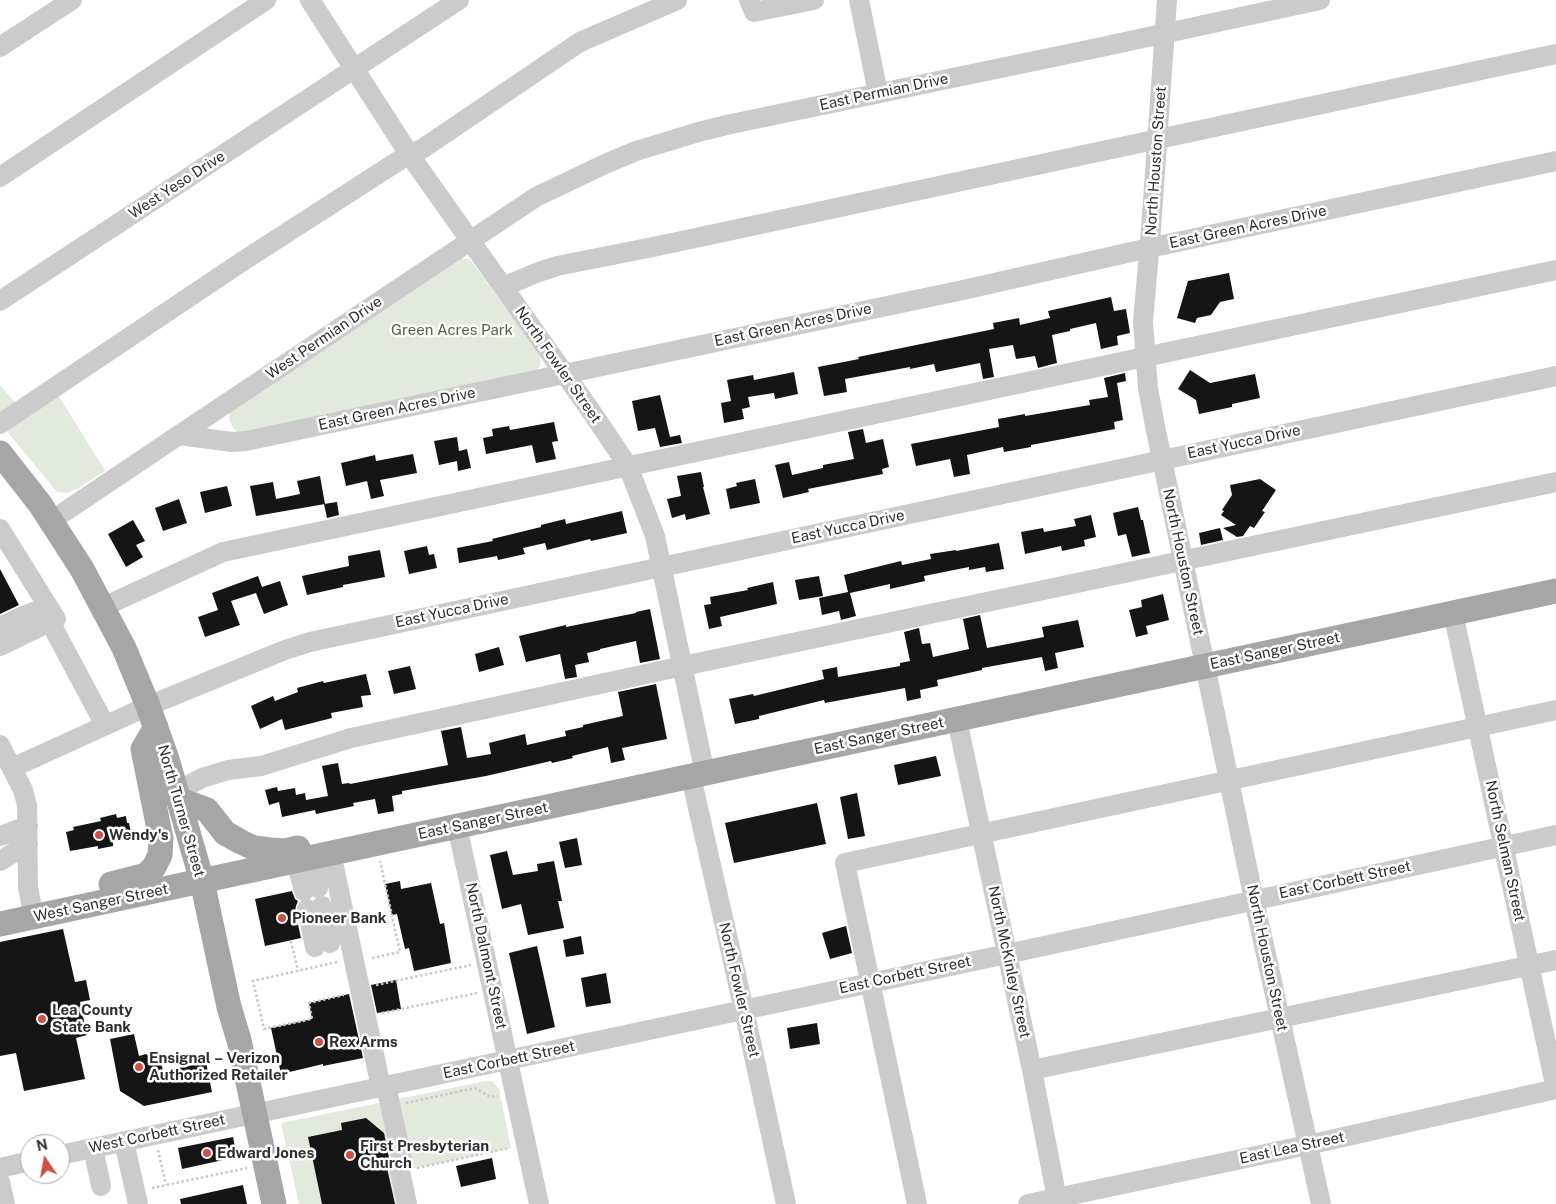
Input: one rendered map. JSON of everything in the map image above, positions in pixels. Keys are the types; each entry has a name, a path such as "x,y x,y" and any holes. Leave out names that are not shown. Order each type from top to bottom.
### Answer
{"main road":[{"name":"North Turner Street","path":"0,453 51,521 82,570 124,648 152,716 167,758 202,881 229,1007 239,1040 274,1204"},
{"name":"East Sanger Street","path":"202,881 1556,591"},
{"path":"69,910 96,888 146,875 154,868 160,855 161,839 142,750 152,716"},
{"path":"177,795 207,810 225,833 254,848 286,850 415,826 430,832"},
{"name":"West Sanger Street","path":"0,924 202,881"}],"street":[{"path":"0,47 72,0"},
{"path":"0,177 266,0"},
{"name":"North Fowler Street","path":"310,0 409,154 628,466 655,536 683,666 698,776 744,1010 786,1204"},
{"name":"West Yeso Drive","path":"0,301 460,0"},
{"path":"0,424 243,261 409,154 422,149 580,42 677,0"},
{"path":"750,0 754,12 814,0"},
{"path":"860,0 878,93"},
{"name":"North Houston Street","path":"1166,0 1143,322 1148,388 1254,900 1321,1204"},
{"name":"East Permian Drive","path":"469,241 536,197 636,151 676,139 732,124 1320,0"},
{"path":"503,287 557,266 1556,54"},
{"name":"East Green Acres Drive","path":"179,435 232,442 246,441 963,290 1149,248 1556,161"},
{"name":"West Permian Drive","path":"179,435 469,241"},
{"path":"103,607 223,552 1556,270"},
{"name":"East Yucca Drive","path":"12,768 105,725 152,716 285,650 310,642 1556,376"},
{"path":"51,521 179,435"},
{"path":"177,795 202,778 228,770 260,766 351,738 1556,482"},
{"path":"0,529 49,614 105,725"},
{"name":"North Selman Street","path":"1452,613 1556,1089"},
{"path":"0,627 24,616 49,614"},
{"path":"0,646 49,614"},
{"path":"916,1204 845,863 1556,710"},
{"name":"North McKinley Street","path":"957,720 1058,1201"},
{"path":"0,745 23,790 26,805 28,887 34,918"},
{"name":"North Dalmont Street","path":"457,826 539,1204"},
{"path":"0,836 28,835"},
{"path":"0,861 28,835"},
{"name":"East Corbett Street","path":"254,1113 1007,954 1556,835"},
{"path":"311,858 313,899 323,945"},
{"path":"311,858 366,1016 402,1159 399,1166 407,1204"},
{"path":"1032,1070 1556,960"},
{"name":"East Lea Street","path":"1028,1204 1058,1201 1556,1089"},
{"name":"West Corbett Street","path":"70,1153 254,1113"},
{"path":"124,1142 136,1198"},
{"path":"93,1148 101,1186"},
{"path":"0,1168 20,1164"},
{"path":"0,1182 5,1204"}],"path":[{"path":"368,959 400,952 380,860"},
{"path":"291,940 298,971"},
{"path":"339,962 253,981 264,1030 312,1019 309,1003 345,995"},
{"path":"373,985 472,964"},
{"path":"366,1016 478,992 480,1001"},
{"path":"390,1106 475,1088 490,1098 500,1096"},
{"path":"155,1135 166,1185"},
{"path":"400,1172 511,1148"},
{"path":"136,1198 166,1185 265,1164"}],"green space":[{"name":"Green Acres Park","path":"460,258 469,259 472,262 539,354 541,361 539,368 245,433 237,432 232,426 229,417 230,412"},
{"path":"0,385 26,415 57,393 105,471 79,488 66,493 57,492 0,423"},
{"path":"492,1081 499,1089 511,1148 397,1172 404,1204 299,1204 281,1123"}],"building":[{"path":"1229,273 1234,299 1220,302 1211,315 1197,318 1195,323 1177,318 1188,281"},
{"path":"1111,297 1114,311 1126,309 1130,333 1117,336 1118,345 1101,349 1096,323 1052,335 1057,363 1038,368 1035,356 1016,359 1013,345 989,349 994,377 983,379 980,363 936,372 934,364 845,379 847,392 824,396 818,367 994,329 993,323 1019,318 1020,325 1050,318 1048,311"},
{"path":"1190,370 1210,383 1255,374 1260,398 1232,404 1232,407 1199,414 1196,400 1178,389"},
{"path":"794,372 798,394 775,399 774,393 748,397 750,407 742,409 744,419 724,423 721,403 731,401 727,380 753,375 754,380"},
{"path":"1125,373 1126,381 1117,383 1123,420 1114,422 1115,429 1004,452 1003,447 967,455 970,474 954,477 950,459 916,466 911,444 999,427 998,419 1090,405 1089,400 1108,397 1104,378"},
{"path":"660,395 670,437 680,435 682,443 660,447 655,428 638,431 632,401"},
{"path":"554,422 558,441 552,442 556,459 536,463 532,445 486,454 483,438 493,436 492,429 509,426 510,430"},
{"path":"863,429 866,443 883,439 889,467 882,469 883,474 808,489 809,492 783,498 775,465 789,462 792,475 823,468 823,465 854,459 848,432"},
{"path":"457,437 459,451 467,449 471,468 458,471 457,461 439,465 434,441"},
{"path":"413,454 417,473 380,480 384,496 371,499 367,481 346,486 341,463 375,455 376,461"},
{"path":"701,472 710,514 686,520 685,514 672,518 667,499 681,496 677,476"},
{"path":"320,476 325,504 256,516 250,486 273,482 276,499 300,494 297,481"},
{"path":"755,479 760,503 730,509 726,489 737,486 736,483"},
{"path":"1260,479 1276,490 1262,511 1265,512 1254,528 1250,526 1243,536 1237,537 1223,528 1236,525 1221,515 1224,511 1222,510 1232,495 1230,485"},
{"path":"227,486 232,506 205,513 200,492"},
{"path":"179,499 187,523 163,531 155,508"},
{"path":"337,502 339,515 327,518 324,504"},
{"path":"1138,507 1141,520 1143,520 1150,553 1132,557 1126,534 1118,536 1113,513"},
{"path":"622,511 627,533 591,541 590,539 547,550 545,543 523,548 525,554 498,560 497,556 459,563 457,548 493,541 492,539 565,519 566,524"},
{"path":"1091,515 1096,537 1084,540 1085,546 1062,551 1061,546 1025,554 1021,532 1043,528 1044,532 1076,526 1074,519"},
{"path":"133,520 145,541 136,545 143,557 126,567 108,534"},
{"path":"1220,528 1223,540 1201,545 1199,533"},
{"path":"999,543 1004,569 986,572 985,567 969,570 969,567 924,576 925,581 890,589 890,584 850,593 856,616 841,620 839,611 822,615 819,598 848,592 844,575 901,561 902,565 931,559 930,554"},
{"path":"427,546 429,555 434,554 437,568 409,574 404,551"},
{"path":"380,550 385,577 343,585 343,587 307,595 302,576 349,566 348,556"},
{"path":"0,569 19,605 0,614"},
{"path":"258,576 262,587 280,581 288,605 264,614 256,593 231,601 240,625 205,637 198,617 218,610 212,593"},
{"path":"819,576 823,596 799,600 795,580"},
{"path":"773,582 777,604 720,617 722,626 709,629 704,605 711,604 710,597 748,590 747,588"},
{"path":"1163,594 1169,620 1146,626 1148,634 1136,637 1129,610 1142,607 1141,600"},
{"path":"650,609 660,659 640,663 636,641 587,653 589,662 575,665 577,677 565,679 560,654 526,662 519,636"},
{"path":"980,615 987,648 1044,637 1042,627 1078,620 1084,647 1055,653 1058,668 1045,671 1042,657 982,668 982,670 937,680 938,686 920,690 921,698 907,701 905,688 825,703 824,700 735,724 729,699 753,694 754,696 824,679 822,670 837,667 838,677 900,666 900,663 910,661 904,632 919,628 922,644 930,643 933,657 969,649 963,619"},
{"path":"499,647 504,665 479,672 475,654"},
{"path":"410,666 416,689 394,694 388,671"},
{"path":"366,674 371,695 361,696 363,707 331,713 332,718 285,730 282,719 260,729 251,706 273,696 275,701 298,692 297,688 323,681 324,683"},
{"path":"656,684 667,739 622,748 625,760 611,763 608,747 552,763 551,761 486,776 402,791 402,794 392,796 394,811 378,814 375,799 353,803 354,806 316,814 315,810 282,817 279,802 269,805 265,790 277,787 278,791 295,788 296,795 305,793 306,800 328,796 322,766 338,763 342,784 350,784 448,765 441,731 461,727 467,758 491,754 489,743 525,734 527,745 566,736 565,731 623,716 618,692"},
{"path":"936,756 941,776 898,785 894,765"},
{"path":"857,793 865,836 848,839 840,797"},
{"path":"817,803 826,844 734,863 725,823"},
{"name":"Wendy's","path":"116,814 117,818 126,816 132,838 113,842 113,846 98,849 98,846 70,851 66,832 74,830 73,827 101,821 100,818"},
{"path":"577,838 582,865 565,868 559,842"},
{"path":"507,851 513,875 538,871 537,864 554,861 562,901 558,901 564,928 528,935 521,904 502,909 490,855"},
{"path":"400,881 401,889 431,883 440,924 444,923 451,963 414,971 409,948 405,949 397,914 392,915 385,884"},
{"name":"Pioneer Bank","path":"292,891 295,899 298,901 295,911 301,938 265,946 255,899"},
{"path":"846,926 852,953 830,959 822,933"},
{"name":"Lea County State Bank","path":"63,929 75,982 86,980 90,1000 80,1002 87,1035 76,1038 85,1079 24,1091 16,1053 0,1056 0,942"},
{"path":"581,936 584,954 566,957 563,940"},
{"path":"537,946 555,1027 527,1034 509,953"},
{"path":"606,973 611,1003 586,1007 581,978"},
{"path":"396,980 401,1009 377,1013 371,985"},
{"name":"Rex Arms","path":"349,994 363,1058 323,1066 323,1064 281,1074 271,1028 312,1019 309,1003"},
{"path":"817,1023 820,1044 790,1049 787,1028"},
{"name":"Ensignal – Verizon Authorized Retailer","path":"134,1034 139,1056 146,1054 161,1063 163,1071 206,1062 212,1092 144,1106 120,1091 110,1039"},
{"name":"First Presbyterian Church","path":"366,1118 384,1133 389,1158 387,1168 395,1204 322,1204 308,1137 342,1130 341,1123"},
{"name":"Edward Jones","path":"233,1137 237,1157 182,1169 178,1148"},
{"path":"492,1158 496,1179 461,1187 456,1166"},
{"path":"243,1185 247,1204 181,1204 180,1199"}],"place":[{"name":"Wendy's","path":"99,835"},
{"name":"Pioneer Bank","path":"282,918"},
{"name":"Lea County State Bank","path":"42,1019"},
{"name":"Rex Arms","path":"319,1042"},
{"name":"Ensignal – Verizon Authorized Retailer","path":"139,1067"},
{"name":"Edward Jones","path":"207,1153"},
{"name":"First Presbyterian Church","path":"350,1155"}]}
